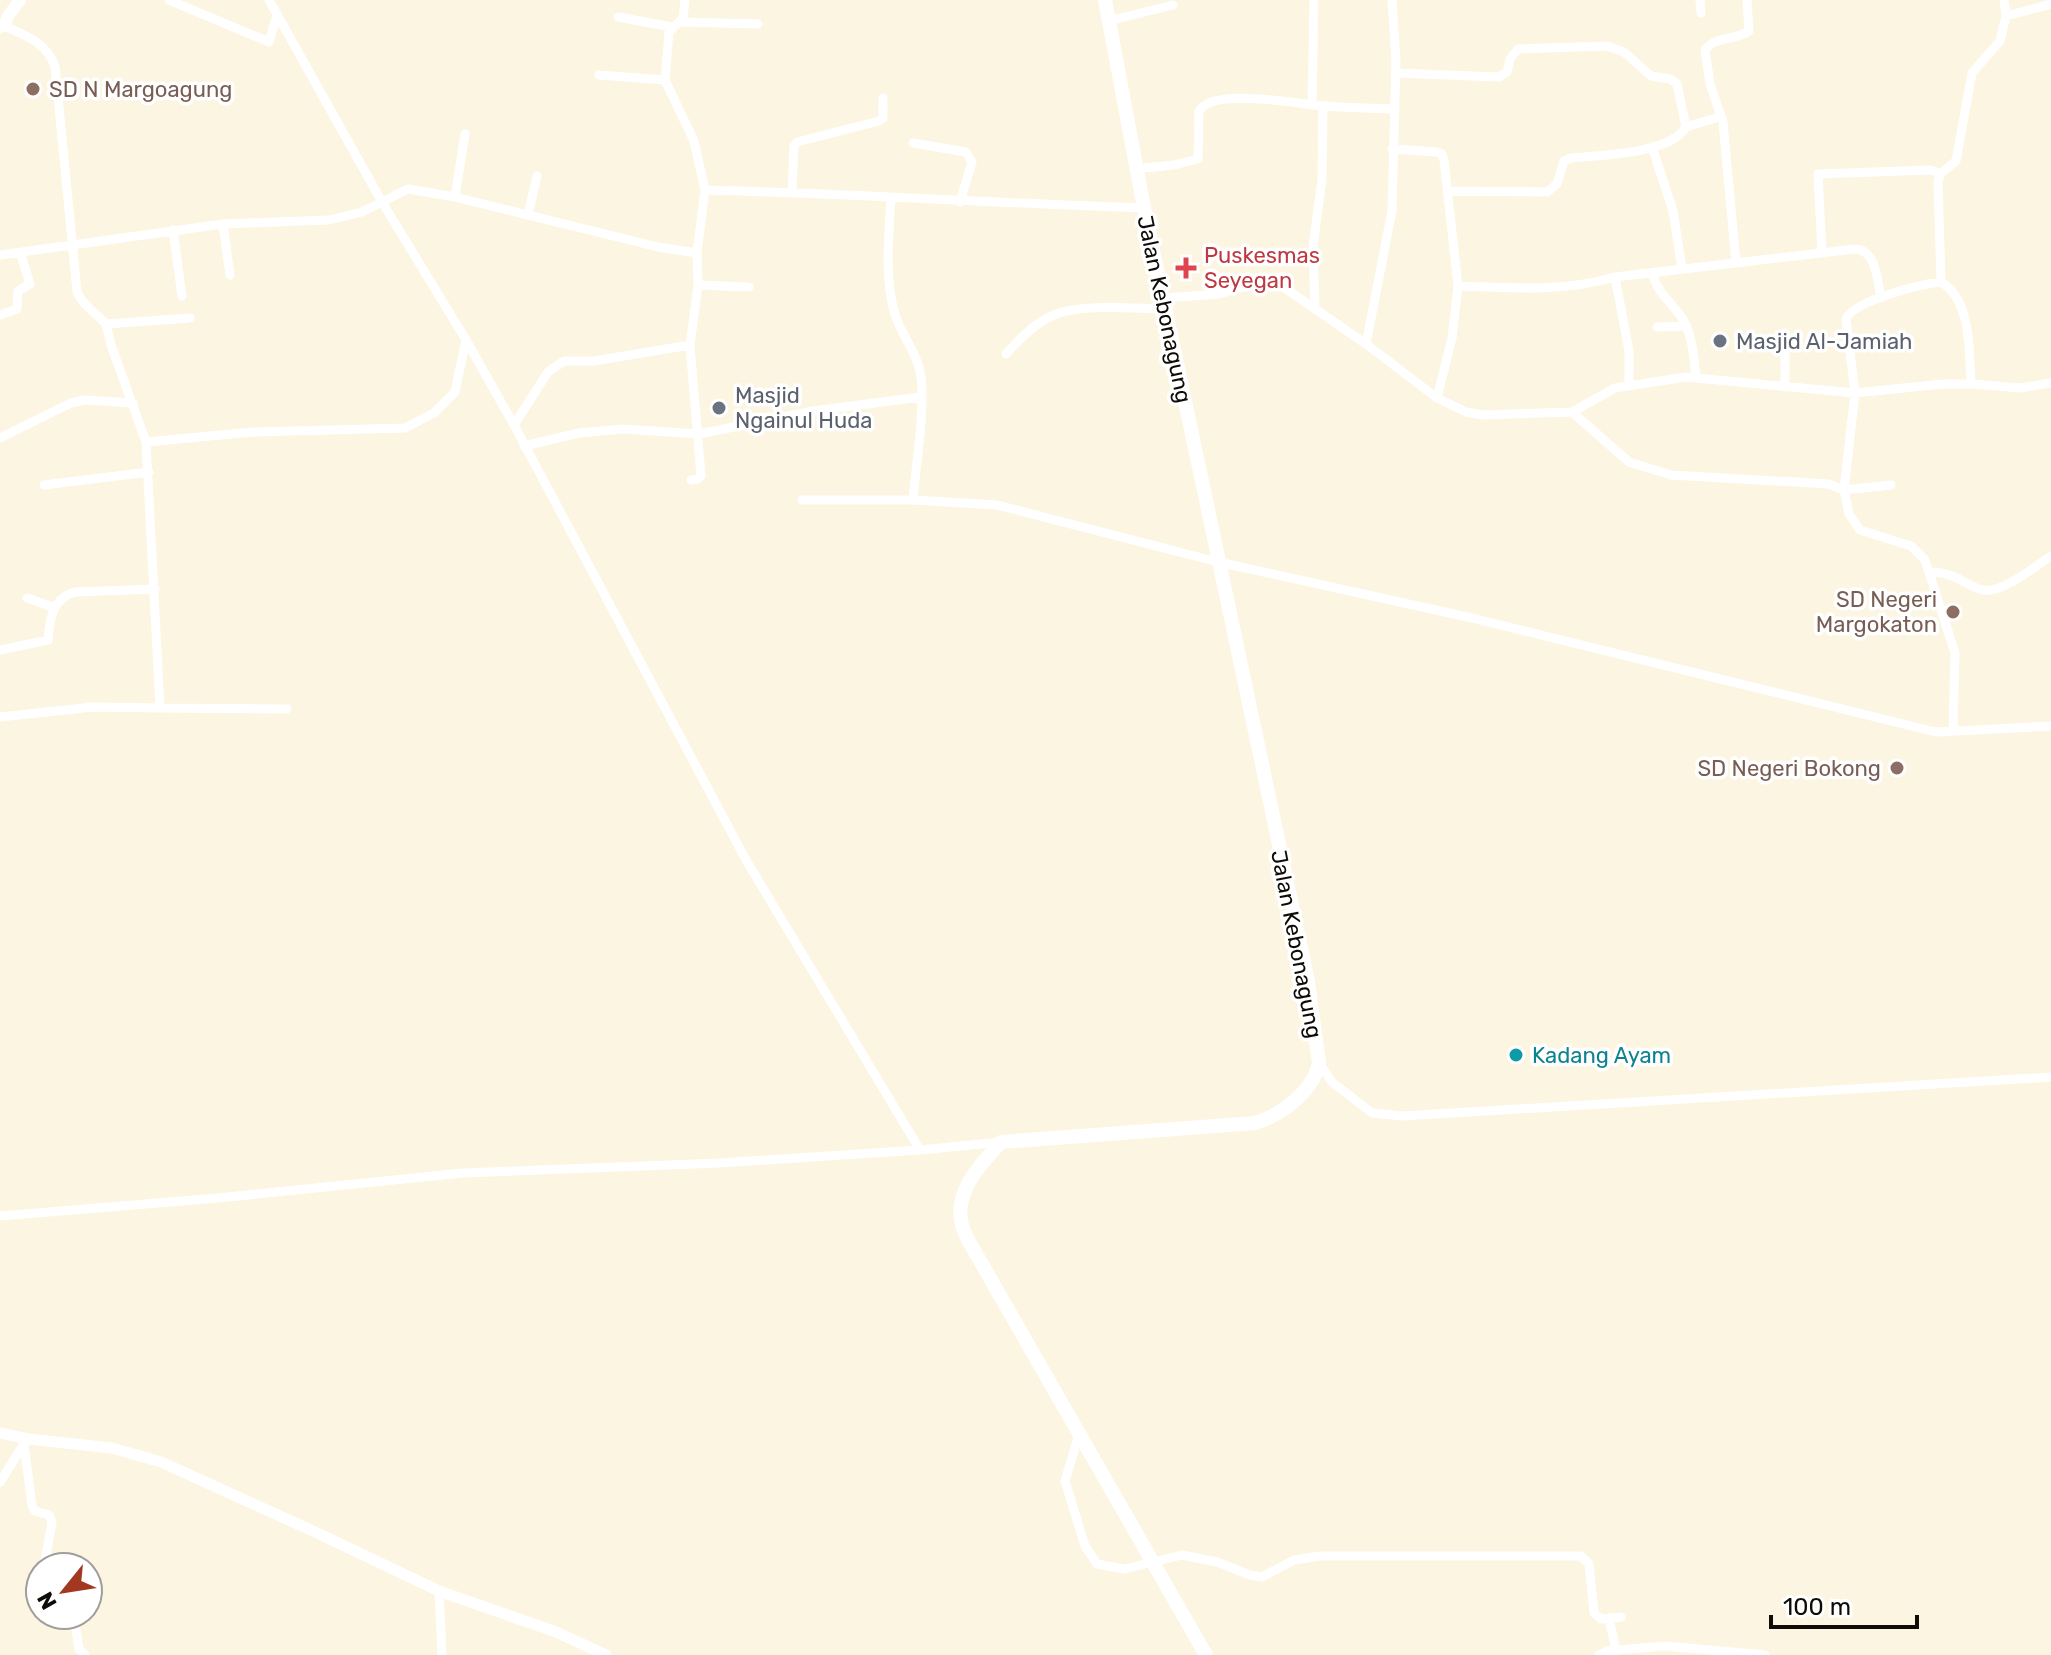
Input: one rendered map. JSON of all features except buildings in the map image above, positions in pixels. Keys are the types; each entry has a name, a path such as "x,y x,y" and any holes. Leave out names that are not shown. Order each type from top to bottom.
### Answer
{"main road":[{"path":"2,26 20,0"},
{"name":"Jalan Kebonagung","path":"1001,1142 1255,1123 1273,1117 1302,1094 1317,1072 1319,1063 1308,981 1144,208 1105,0"},
{"path":"1001,1142 970,1179 961,1206 961,1223 1206,1655"}],"street":[{"path":"169,0 269,42 277,15"},
{"path":"269,0 382,202 514,425 746,860 920,1150"},
{"path":"685,0 668,42 665,80 694,141 705,190 690,345 701,476 691,480"},
{"path":"1314,0 1322,180 1313,246 1315,308"},
{"path":"1366,344 1392,211 1395,73 1392,0"},
{"path":"1700,0 1701,13"},
{"path":"1736,263 1723,122 1706,67 1705,50 1717,40 1737,37 1749,31 1747,0"},
{"path":"1971,384 1967,339 1960,308 1956,295 1941,282 1938,194 1941,173 1956,161 1972,73 2000,41 2006,16 2004,0"},
{"path":"2006,16 2051,4"},
{"path":"1108,21 1173,5"},
{"path":"618,17 676,25 758,24"},
{"path":"2,26 43,45 50,52 55,66 79,297 106,324 146,442 160,708"},
{"path":"1395,73 1499,77 1507,72 1513,52 1518,49 1607,46 1624,52 1651,76 1670,79 1677,84 1686,127"},
{"path":"599,75 665,80"},
{"path":"792,192 794,146 797,142 879,121 883,118 883,98"},
{"path":"1136,169 1198,159 1198,119 1200,107 1204,104 1248,98 1318,106 1395,109"},
{"path":"1449,191 1547,192 1557,184 1564,161 1652,147 1676,139 1686,127 1719,117"},
{"path":"455,197 465,134"},
{"path":"913,143 966,152 972,162 960,202"},
{"path":"1652,147 1673,211 1682,269"},
{"path":"1392,149 1442,154 1449,191 1458,286 1452,338 1437,398"},
{"path":"1822,252 1818,174 1930,170 1941,173"},
{"path":"528,215 537,176"},
{"path":"0,255 223,224 329,220 362,212 408,189 455,197 658,247 697,253"},
{"path":"705,190 1144,208"},
{"path":"891,198 889,239 894,312 915,353 921,376 913,500"},
{"path":"223,224 230,275"},
{"path":"173,230 182,296"},
{"path":"1458,286 1502,288 1595,283 1615,277 1855,249 1867,252 1871,257 1881,298"},
{"path":"0,315 17,309 18,291 30,284 20,252"},
{"path":"1653,273 1654,280 1687,326 1696,378"},
{"path":"1615,277 1629,351 1629,386"},
{"path":"1006,354 1023,335 1057,314 1166,303 1268,281 1282,285 1437,398 1475,414 1572,412 1615,388 1686,377 1855,393 1943,384 2020,388 2051,383"},
{"path":"1941,282 1881,298 1853,309 1846,319 1855,393 1844,490 1846,507 1860,530 1911,546 1922,555 1955,653 1953,731"},
{"path":"698,285 749,287"},
{"path":"106,324 190,318"},
{"path":"1657,327 1687,326"},
{"path":"1785,333 1785,387"},
{"path":"146,442 253,432 405,428 434,413 455,392 466,340"},
{"path":"514,425 548,372 564,361 594,361 690,345"},
{"path":"524,446 579,433 623,429 699,434 813,411 921,397"},
{"path":"0,438 71,403 85,400 133,403"},
{"path":"1572,412 1629,462 1671,475 1829,484 1844,490 1891,485"},
{"path":"44,485 149,472"},
{"path":"802,500 913,500 997,505 1218,562 1472,618 1936,732 2051,726"},
{"path":"1929,572 1949,573 1981,589 1994,590 2051,556"},
{"path":"0,650 48,645 53,607 60,599 75,592 155,589"},
{"path":"27,598 53,607"},
{"path":"0,717 93,707 287,709"},
{"path":"1319,1063 1332,1082 1372,1113 1403,1116 2051,1077"},
{"path":"0,1216 463,1173 719,1163 1001,1142"},
{"path":"0,1433 26,1442 112,1448 161,1462 439,1591 556,1632 606,1655"},
{"path":"1079,1434 1065,1481 1080,1532 1093,1560 1103,1567 1119,1569 1182,1555 1217,1562 1262,1577 1294,1560 1320,1556 1581,1556 1589,1564 1594,1613 1601,1619 1621,1617"},
{"path":"0,1482 26,1442"},
{"path":"26,1442 33,1509 47,1513 52,1522 47,1551"},
{"path":"439,1591 442,1655"},
{"path":"1609,1618 1616,1651"},
{"path":"76,1631 79,1649 85,1655"},
{"path":"1599,1655 1665,1646 1765,1655"}],"place":[{"name":"SD N Margoagung","path":"33,89"},
{"name":"Puskesmas Seyegan","path":"1186,268"},
{"name":"Masjid Al-Jamiah","path":"1720,341"},
{"name":"Masjid Ngainul Huda","path":"719,408"},
{"name":"SD Negeri Margokaton","path":"1953,612"},
{"name":"SD Negeri Bokong","path":"1897,768"},
{"name":"Kadang Ayam","path":"1516,1055"}]}
